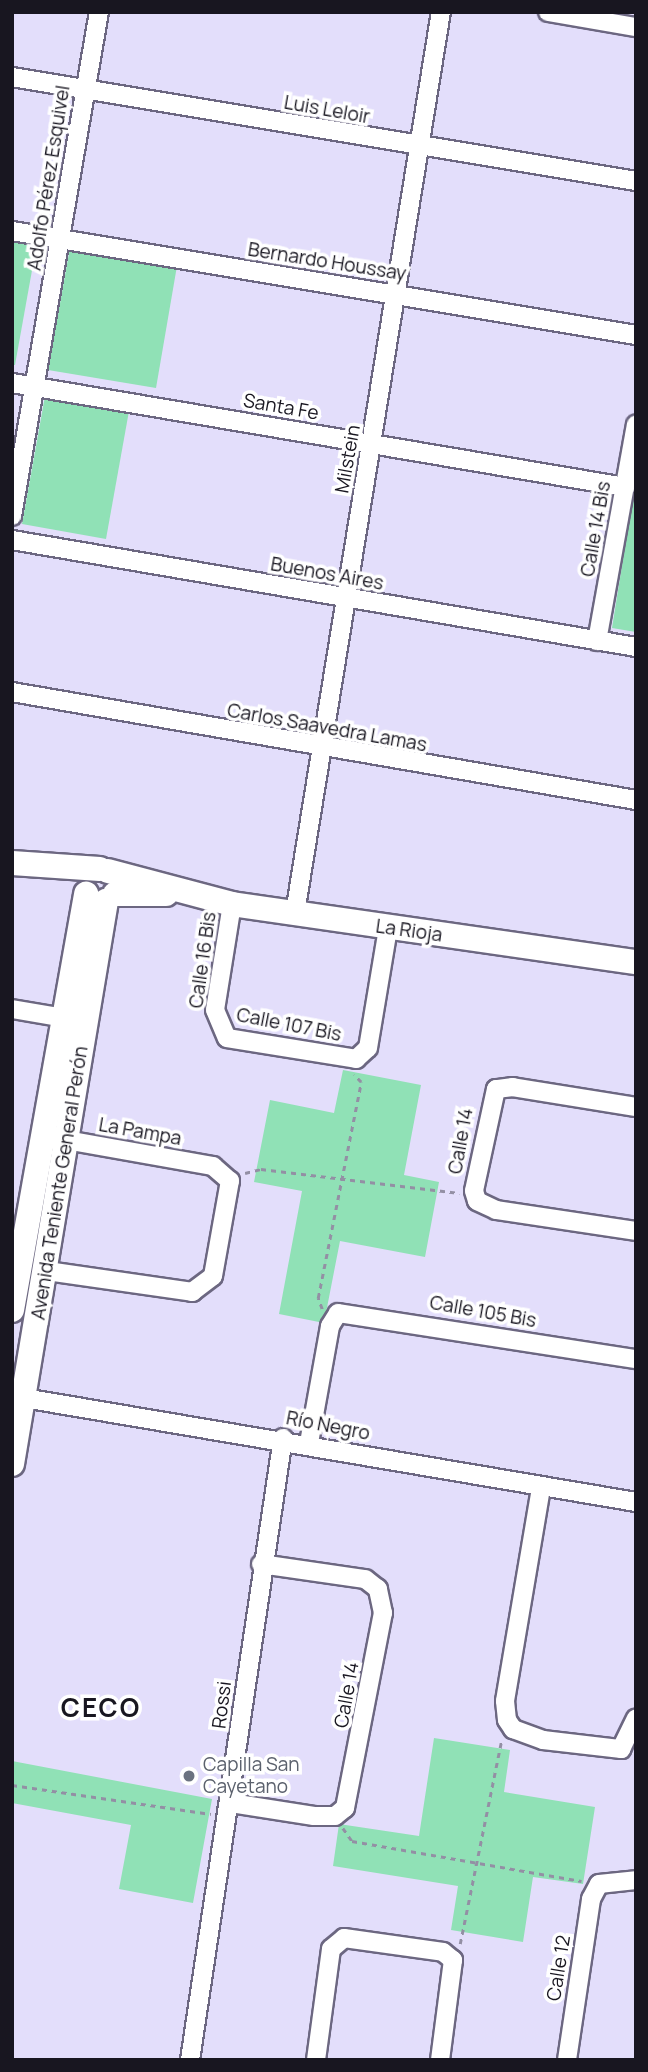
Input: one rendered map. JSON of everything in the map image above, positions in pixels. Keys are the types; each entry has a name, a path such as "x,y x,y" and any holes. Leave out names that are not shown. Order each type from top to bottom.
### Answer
{"main road":[{"name":"La Rioja","path":"20,864 100,886 184,894 388,928 636,962"},
{"name":"Avenida Teniente General Perón","path":"12,1310 41,1136 65,1018 100,886"},
{"name":"Avenida Teniente General Perón","path":"12,1464 18,1397 47,1271 69,1141 100,886"}],"street":[{"name":"Adolfo Pérez Esquivel","path":"12,516 99,12"},
{"name":"Milstein","path":"295,913 441,12"},
{"path":"548,12 636,27"},
{"name":"Luis Leloir","path":"12,77 419,147 636,181"},
{"name":"Bernardo Houssay","path":"12,231 636,335"},
{"name":"Santa Fe","path":"12,383 625,487"},
{"name":"Calle 14 Bis","path":"597,640 636,424"},
{"name":"Buenos Aires","path":"12,540 636,647"},
{"name":"Carlos Saavedra Lamas","path":"12,692 322,750 636,800"},
{"name":"Calle 16 Bis","path":"216,1023 232,904"},
{"path":"358,1059 388,928"},
{"path":"12,1009 65,1018"},
{"name":"Calle 107 Bis","path":"216,1023 227,1038 358,1059"},
{"name":"Calle 14","path":"475,1196 496,1090 513,1087 636,1107"},
{"name":"La Pampa","path":"41,1136 214,1166 229,1177"},
{"path":"47,1271 192,1292 213,1276 229,1177"},
{"path":"475,1196 496,1210 636,1231"},
{"name":"Calle 105 Bis","path":"330,1326 349,1310 636,1359"},
{"path":"309,1443 330,1326"},
{"name":"Río Negro","path":"18,1397 283,1438 541,1488 636,1502"},
{"name":"Rossi","path":"190,2060 230,1810 261,1564 283,1438"},
{"path":"541,1488 507,1720 543,1740 621,1749 636,1718"},
{"name":"Calle 14","path":"261,1564 365,1579 378,1589 383,1613 340,1812"},
{"path":"230,1810 340,1812"},
{"path":"599,1884 636,1880"},
{"name":"Calle 12","path":"567,2060 591,1899 599,1884"},
{"path":"316,2060 336,1943 344,1938 443,1952 453,1960 440,2060"}],"path":[{"path":"330,1326 318,1298 344,1179 361,1082 352,1073 358,1059"},
{"path":"229,1177 261,1169 475,1196"},
{"path":"453,1960 478,1862 507,1720"},
{"path":"12,1785 230,1810"},
{"path":"340,1812 352,1842 599,1884"}],"green space":[{"path":"12,232 38,237 15,365 12,365"},
{"path":"71,242 178,260 156,388 48,370"},
{"path":"45,396 129,411 106,539 22,524"},
{"path":"634,491 636,492 636,632 612,628"},
{"path":"343,1070 421,1085 404,1175 439,1182 425,1257 340,1241 324,1323 279,1314 302,1191 254,1182 270,1100 334,1113"},
{"path":"434,1738 510,1750 504,1792 595,1807 583,1884 533,1877 523,1942 451,1930 458,1886 333,1866 339,1824 419,1836"},
{"path":"12,1761 212,1799 193,1903 119,1889 131,1825 12,1803"}],"place":[{"name":"Capilla San Cayetano","path":"189,1776"}],"district":[{"name":"CECO","path":"101,1708"}]}
